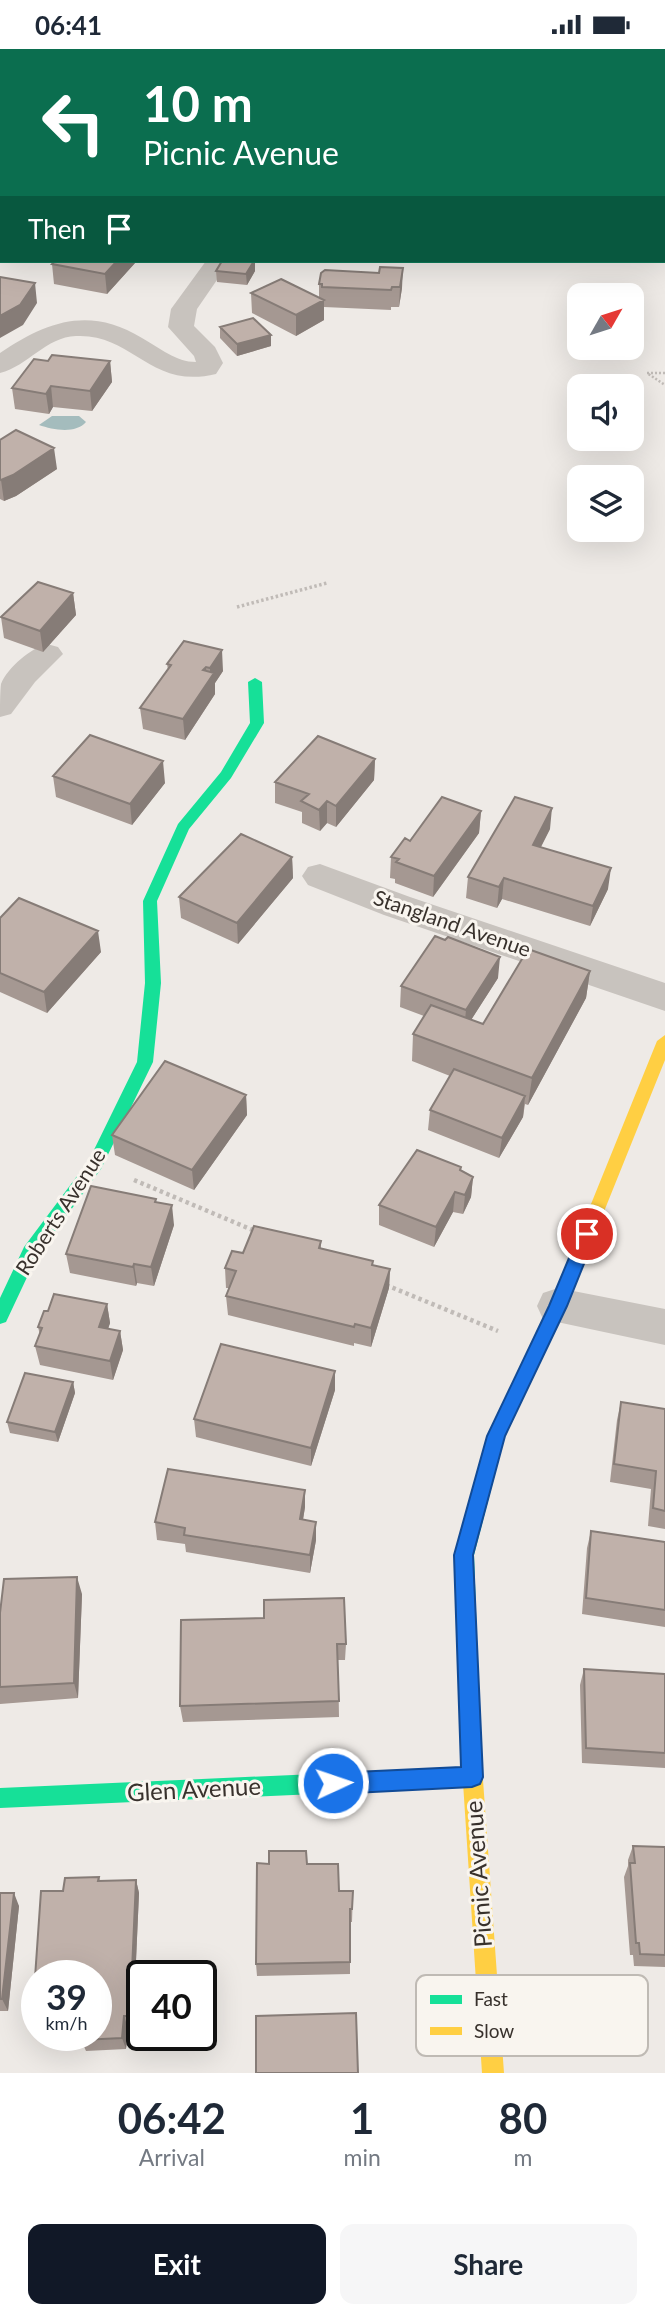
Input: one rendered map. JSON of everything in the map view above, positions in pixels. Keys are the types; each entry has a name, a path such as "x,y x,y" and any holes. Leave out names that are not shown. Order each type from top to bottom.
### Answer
{"street":[{"path":"0,365 47,335 60,330 89,328 123,337 157,359 185,370 198,372 207,368 210,363 206,353 181,327 184,309 217,263"},
{"path":"0,707 24,675 47,654"},
{"name":"Roberts Avenue","path":"0,1317 30,1252 95,1164 145,1062 153,983 150,901 183,827 226,775 257,723 255,682"},
{"name":"Stangland Avenue","path":"320,876 397,906 665,997"},
{"name":"Picnic Avenue","path":"486,1975 472,1777 464,1555 496,1436 558,1306 665,1041"},
{"path":"558,1306 665,1327"},
{"name":"Glen Avenue","path":"0,1798 472,1777"}],"path":[{"path":"665,373 647,373 665,384"},
{"path":"237,607 327,583"},
{"path":"95,1164 260,1232"},
{"path":"373,1279 538,1347"}],"water":[{"path":"52,416 79,416 86,422 70,430 39,425"}],"building":[{"path":"53,263 115,263 105,274"},
{"path":"221,263 253,263 246,274 216,271"},
{"path":"380,267 403,268 400,287 392,287 391,290 322,287 322,284 319,284 321,273 325,270 379,273"},
{"path":"0,277 35,283 20,305 0,316"},
{"path":"281,279 324,300 296,315 251,293"},
{"path":"253,318 271,335 237,344 220,327"},
{"path":"52,355 110,361 90,391 51,386 46,394 12,388 34,359 48,361"},
{"path":"16,430 54,448 1,480 0,440"},
{"path":"38,582 73,593 40,631 1,617"},
{"path":"184,641 222,650 210,668 203,670 214,673 183,719 140,708 171,665 167,664"},
{"path":"90,735 163,761 130,804 53,776"},
{"path":"318,736 375,759 336,806 327,801 319,810 301,801 309,794 275,782"},
{"path":"442,797 481,811 434,876 396,862 399,859 391,857 405,838 410,841"},
{"path":"515,797 552,808 533,845 611,868 593,906 504,878 499,887 468,877"},
{"path":"241,834 292,857 237,923 179,897"},
{"path":"19,898 98,931 44,992 0,973 0,918"},
{"path":"435,936 445,940 448,937 500,957 466,1010 401,986"},
{"path":"528,949 590,971 532,1078 413,1034 431,1005 483,1024"},
{"path":"165,1061 246,1095 192,1170 112,1135"},
{"path":"454,1069 525,1096 502,1138 430,1110"},
{"path":"417,1150 461,1167 460,1170 473,1177 465,1195 455,1192 436,1227 379,1205"},
{"path":"91,1186 156,1199 155,1202 172,1205 151,1267 134,1264 133,1267 66,1254"},
{"path":"254,1226 321,1241 319,1248 373,1261 372,1265 390,1269 371,1328 355,1324 354,1327 226,1296 236,1271 225,1268 232,1251 243,1253"},
{"path":"54,1294 107,1304 99,1327 120,1331 110,1361 35,1346 42,1328 38,1327"},
{"path":"221,1344 335,1371 311,1448 194,1419"},
{"path":"25,1373 73,1382 55,1432 7,1422"},
{"path":"621,1402 665,1409 665,1511 653,1508 656,1471 614,1464"},
{"path":"168,1469 305,1490 300,1519 316,1522 310,1555 184,1535 185,1528 155,1522"},
{"path":"591,1531 665,1542 665,1610 586,1598"},
{"path":"77,1577 74,1683 0,1687 0,1613 4,1579"},
{"path":"344,1598 346,1644 337,1644 339,1701 180,1706 181,1620 264,1618 264,1600"},
{"path":"584,1669 665,1674 665,1753 586,1748"},
{"path":"633,1846 665,1847 665,1955 640,1954 639,1943 636,1943 630,1863 635,1863"},
{"path":"269,1851 306,1851 307,1864 338,1864 339,1891 353,1891 350,1909 350,1962 256,1964 257,1863 269,1864"},
{"path":"65,1878 136,1880 132,1960 126,1960 126,2016 122,2038 112,2038 112,1960 36,1960 41,1891 63,1891"},
{"path":"0,1893 14,1893 2,1999 0,1999"},
{"path":"356,2013 358,2073 256,2073 256,2016"}],"traffic: fast":[{"path":"0,1317 30,1252 95,1164 145,1062 153,983 150,901 183,827 226,775 257,723 255,682"},
{"path":"471,1752 464,1555 496,1436 558,1306 597,1209"},
{"path":"0,1798 472,1777"}],"traffic: slow":[{"path":"597,1209 665,1041"},
{"path":"471,1752 486,1975"},
{"path":"492,2056 493,2073"}],"route":[{"path":"333,1783 472,1777 464,1555 496,1436 558,1306 587,1234"}]}
